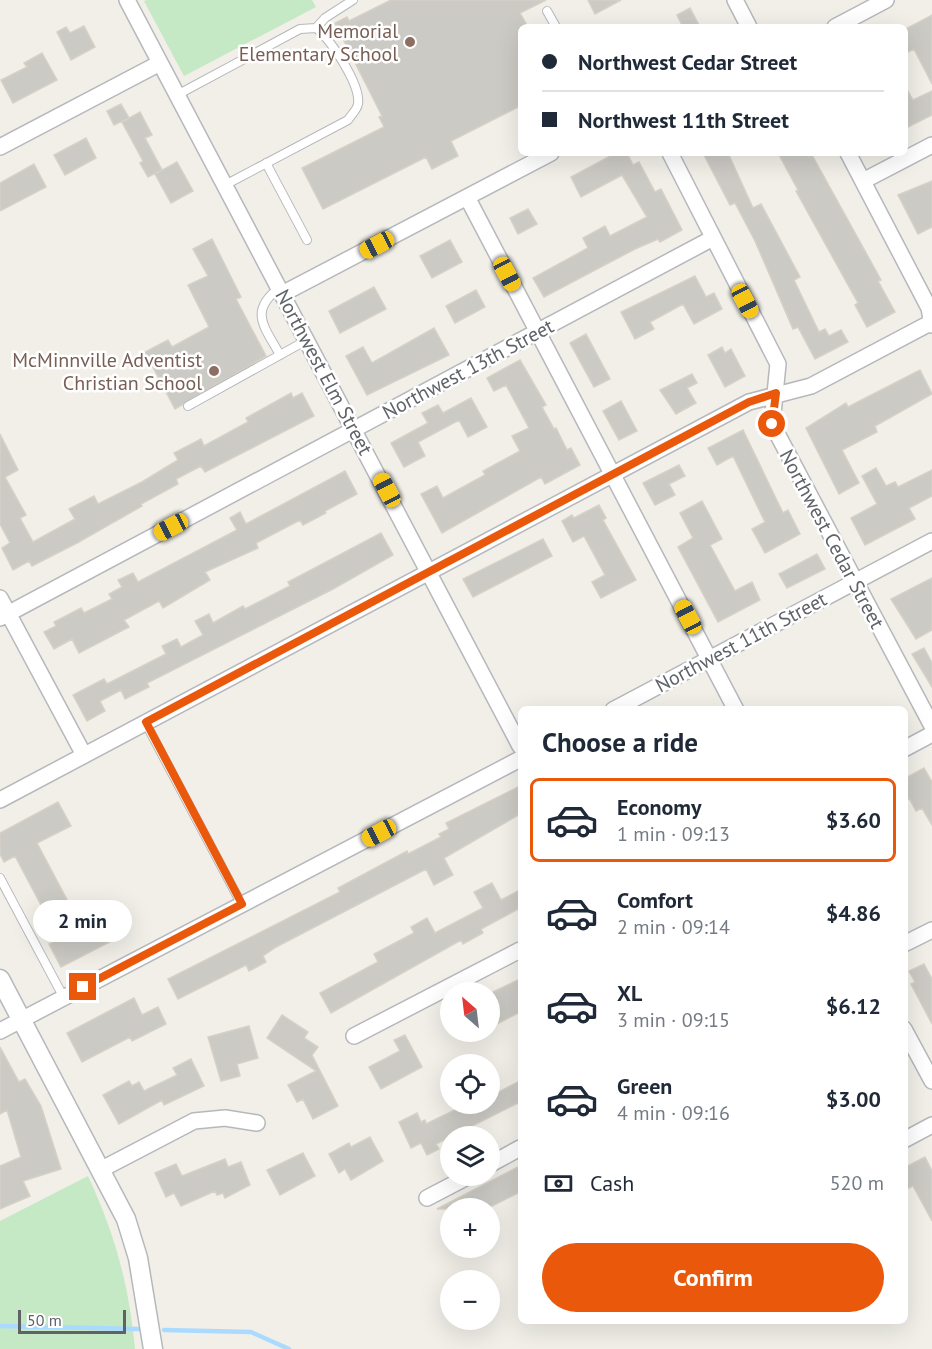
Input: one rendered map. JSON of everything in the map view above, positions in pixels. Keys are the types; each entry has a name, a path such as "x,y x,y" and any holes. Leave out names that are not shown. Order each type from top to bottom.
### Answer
{"street":[{"name":"Northwest Elm Street","path":"127,0 430,571 518,742"},
{"path":"735,0 747,24"},
{"path":"841,24 886,0"},
{"path":"0,147 160,63"},
{"path":"863,181 932,145"},
{"path":"281,291 545,156"},
{"name":"Northwest Cedar Street","path":"672,156 778,364 772,424 932,726"},
{"path":"0,800 749,402 776,393 811,386 932,323 929,308 850,156"},
{"path":"466,197 734,706"},
{"name":"Northwest 13th Street","path":"4,616 713,238"},
{"name":"Northwest 11th Street","path":"620,706 932,541"},
{"path":"0,598 4,616 84,755"},
{"path":"908,747 932,734"},
{"path":"0,1031 518,760"},
{"path":"908,942 932,930"},
{"path":"354,1036 518,951"},
{"path":"0,979 102,1169 126,1219 138,1258 153,1349"},
{"path":"908,1036 932,1081"},
{"path":"102,1169 194,1120 225,1118 257,1123"},
{"path":"908,1138 932,1125"},
{"path":"500,1159 518,1149"},
{"path":"427,1198 450,1186"}],"lane":[{"path":"316,28 325,18 353,0"},
{"path":"547,11 554,24"},
{"path":"177,94 300,29 316,28 330,39 357,92 358,106 348,120 225,185"},
{"path":"266,163 307,240"},
{"path":"280,355 260,316 263,304 281,291"},
{"path":"188,406 307,340"},
{"path":"146,722 242,904"},
{"path":"0,878 64,998"}],"green space":[{"path":"312,0 316,7 184,76 144,1"},
{"path":"88,1176 106,1218 125,1281 135,1349 0,1349 0,1221"}],"building":[{"path":"391,0 546,0 520,13 526,24 518,24 518,107 451,141 458,156 432,169 426,157 323,209 302,168 384,127 379,117 382,116 335,23 347,17 349,21"},
{"path":"588,0 621,0 595,14"},
{"path":"690,8 698,24 682,24 677,15"},
{"path":"932,15 932,84 914,49 908,52 908,28"},
{"path":"84,26 95,47 71,60 57,32 66,27 70,33"},
{"path":"42,53 57,80 13,103 1,80 27,67 24,63"},
{"path":"908,91 913,100 932,91 932,115 908,127"},
{"path":"121,104 129,118 114,125 107,111"},
{"path":"140,112 152,135 145,138 162,170 148,177 140,163 143,161 122,122"},
{"path":"86,138 96,158 65,175 54,155"},
{"path":"610,156 628,156 633,165 639,162 655,192 661,189 682,230 660,242 658,239 635,249 544,297 533,278 588,248 583,238 605,226 610,236 647,217 622,175 581,197 571,177"},
{"path":"705,156 729,156 753,208 761,204 800,277 794,280 819,332 825,329 829,336 841,330 848,342 815,359 798,327 793,329 755,241 735,203 730,205"},
{"path":"780,156 813,156 881,280 878,281 895,312 867,327 855,305 858,303 796,191 798,190"},
{"path":"177,162 193,191 171,203 155,174"},
{"path":"34,164 46,187 0,211 0,183"},
{"path":"932,181 932,227 918,234 898,195"},
{"path":"528,209 537,224 518,234 510,218"},
{"path":"212,239 241,297 236,299 266,356 175,409 145,352 168,340 172,347 209,327 188,285 208,276 193,249"},
{"path":"450,240 462,262 432,278 420,256"},
{"path":"695,276 706,297 714,293 722,309 694,324 683,304 650,322 654,329 635,339 621,312"},
{"path":"374,287 386,309 340,333 329,311"},
{"path":"476,290 485,307 455,323 446,306"},
{"path":"434,328 449,355 367,395 346,356 363,347 372,363"},
{"path":"586,334 610,379 594,387 570,343"},
{"path":"722,347 725,353 731,349 745,376 725,387 708,355"},
{"path":"520,360 546,405 542,407 554,429 556,428 567,450 571,448 580,465 545,484 541,477 442,533 421,494 437,486 443,498 485,475 483,471 520,451 512,436 529,428 506,385 494,391 487,378"},
{"path":"920,370 932,394 875,426 877,432 842,450 859,483 839,494 806,428 846,403 848,407"},
{"path":"692,374 697,383 687,388 696,403 676,414 660,390"},
{"path":"291,393 293,398 302,393 314,416 205,472 201,466 176,479 178,484 77,543 32,566 29,561 13,570 2,548 10,543 0,524 0,434 18,470 5,477 26,515 20,518 33,542 75,519 69,509 94,496 98,504 142,482 178,460 174,453 201,439 204,446 248,422 246,418"},
{"path":"471,398 487,427 468,437 459,420 418,442 425,456 404,467 391,443 428,423 422,413 438,405 443,413"},
{"path":"621,401 637,431 619,440 603,411"},
{"path":"743,430 783,513 788,510 800,534 765,553 752,529 765,522 733,456 717,465 708,448"},
{"path":"679,465 685,476 669,484 675,495 655,505 643,483"},
{"path":"876,468 886,486 895,482 898,487 932,470 932,496 909,508 915,519 865,545 851,518 877,504 862,476"},
{"path":"345,471 357,494 303,525 300,520 256,543 258,548 205,572 210,580 163,608 159,601 124,620 129,627 79,653 72,639 54,649 44,632 56,626 54,622 81,608 84,613 112,599 109,594 122,587 118,580 133,573 138,582 237,530 230,518 240,512 246,524"},
{"path":"702,501 722,539 710,545 735,591 752,582 760,600 718,622 678,547 693,538 680,513"},
{"path":"599,505 606,518 603,520 636,580 601,598 592,582 605,575 584,536 573,542 562,521 572,515 574,518"},
{"path":"381,533 393,555 333,589 147,683 149,687 125,699 121,690 100,701 105,711 87,721 73,695 104,679 107,684 166,654 162,646 177,639 181,647 203,635 195,621 209,614 213,623 243,606 245,609 290,586 288,582"},
{"path":"543,539 552,556 473,597 463,579"},
{"path":"817,554 825,569 787,588 779,574"},
{"path":"932,578 932,630 916,639 891,599"},
{"path":"924,648 932,663 932,687 912,654"},
{"path":"924,768 932,782 932,825 922,808 916,811 908,799 908,777"},
{"path":"518,787 518,815 444,858 453,875 434,885 426,869 276,947 263,956 266,962 249,971 246,965 178,999 168,979 340,892 338,888 407,851 408,854 441,837 439,834 449,829 446,823"},
{"path":"58,802 71,826 37,843 81,926 114,909 127,933 61,967 49,944 59,939 15,856 4,862 0,854 0,833"},
{"path":"492,883 501,900 518,891 518,909 481,929 483,933 463,944 461,940 331,1013 320,993 378,962 374,954 414,933 411,927 427,918 435,933 483,908 474,892"},
{"path":"924,964 932,979 932,1024 911,984 915,982 909,971"},
{"path":"518,980 518,1013 500,1022 500,989"},
{"path":"134,998 142,1015 158,1007 166,1024 132,1041 130,1037 82,1062 67,1033"},
{"path":"282,1015 308,1032 304,1038 318,1047 312,1055 338,1106 313,1119 303,1099 297,1102 288,1085 316,1071 267,1038"},
{"path":"249,1026 258,1058 237,1064 240,1076 221,1081 208,1037"},
{"path":"405,1035 422,1067 381,1089 369,1067 400,1051 394,1040"},
{"path":"0,1047 19,1082 25,1079 41,1106 61,1169 23,1181 30,1196 0,1209 0,1166 21,1157 7,1110 0,1114"},
{"path":"191,1059 204,1086 164,1105 162,1100 119,1124 103,1095 129,1081 132,1086 139,1082 144,1091 177,1075 173,1068"},
{"path":"518,1082 518,1103 500,1112 500,1091"},
{"path":"417,1113 421,1122 425,1120 426,1124 446,1114 496,1114 472,1126 440,1126 440,1142 436,1144 439,1149 427,1155 421,1143 411,1148 399,1122"},
{"path":"370,1137 383,1161 351,1180 345,1169 339,1173 329,1154 349,1143 351,1147"},
{"path":"303,1153 315,1176 280,1195 267,1170"},
{"path":"925,1157 932,1171 932,1221 913,1186 908,1188 908,1166"},
{"path":"225,1159 228,1167 241,1162 250,1185 225,1198 223,1193 217,1195 215,1191 181,1206 174,1193 166,1197 155,1173 176,1164 182,1176"},
{"path":"518,1167 518,1193 500,1202 500,1198 458,1198 481,1186 500,1186 500,1176"}],"waterway":[{"path":"0,1326 138,1329"},
{"path":"164,1330 251,1332 289,1349"}],"place":[{"name":"Memorial Elementary School","path":"410,42"},
{"name":"McMinnville Adventist Christian School","path":"214,371"}],"route":[{"path":"83,987 242,904 146,722 749,402 776,393 772,424"}]}
